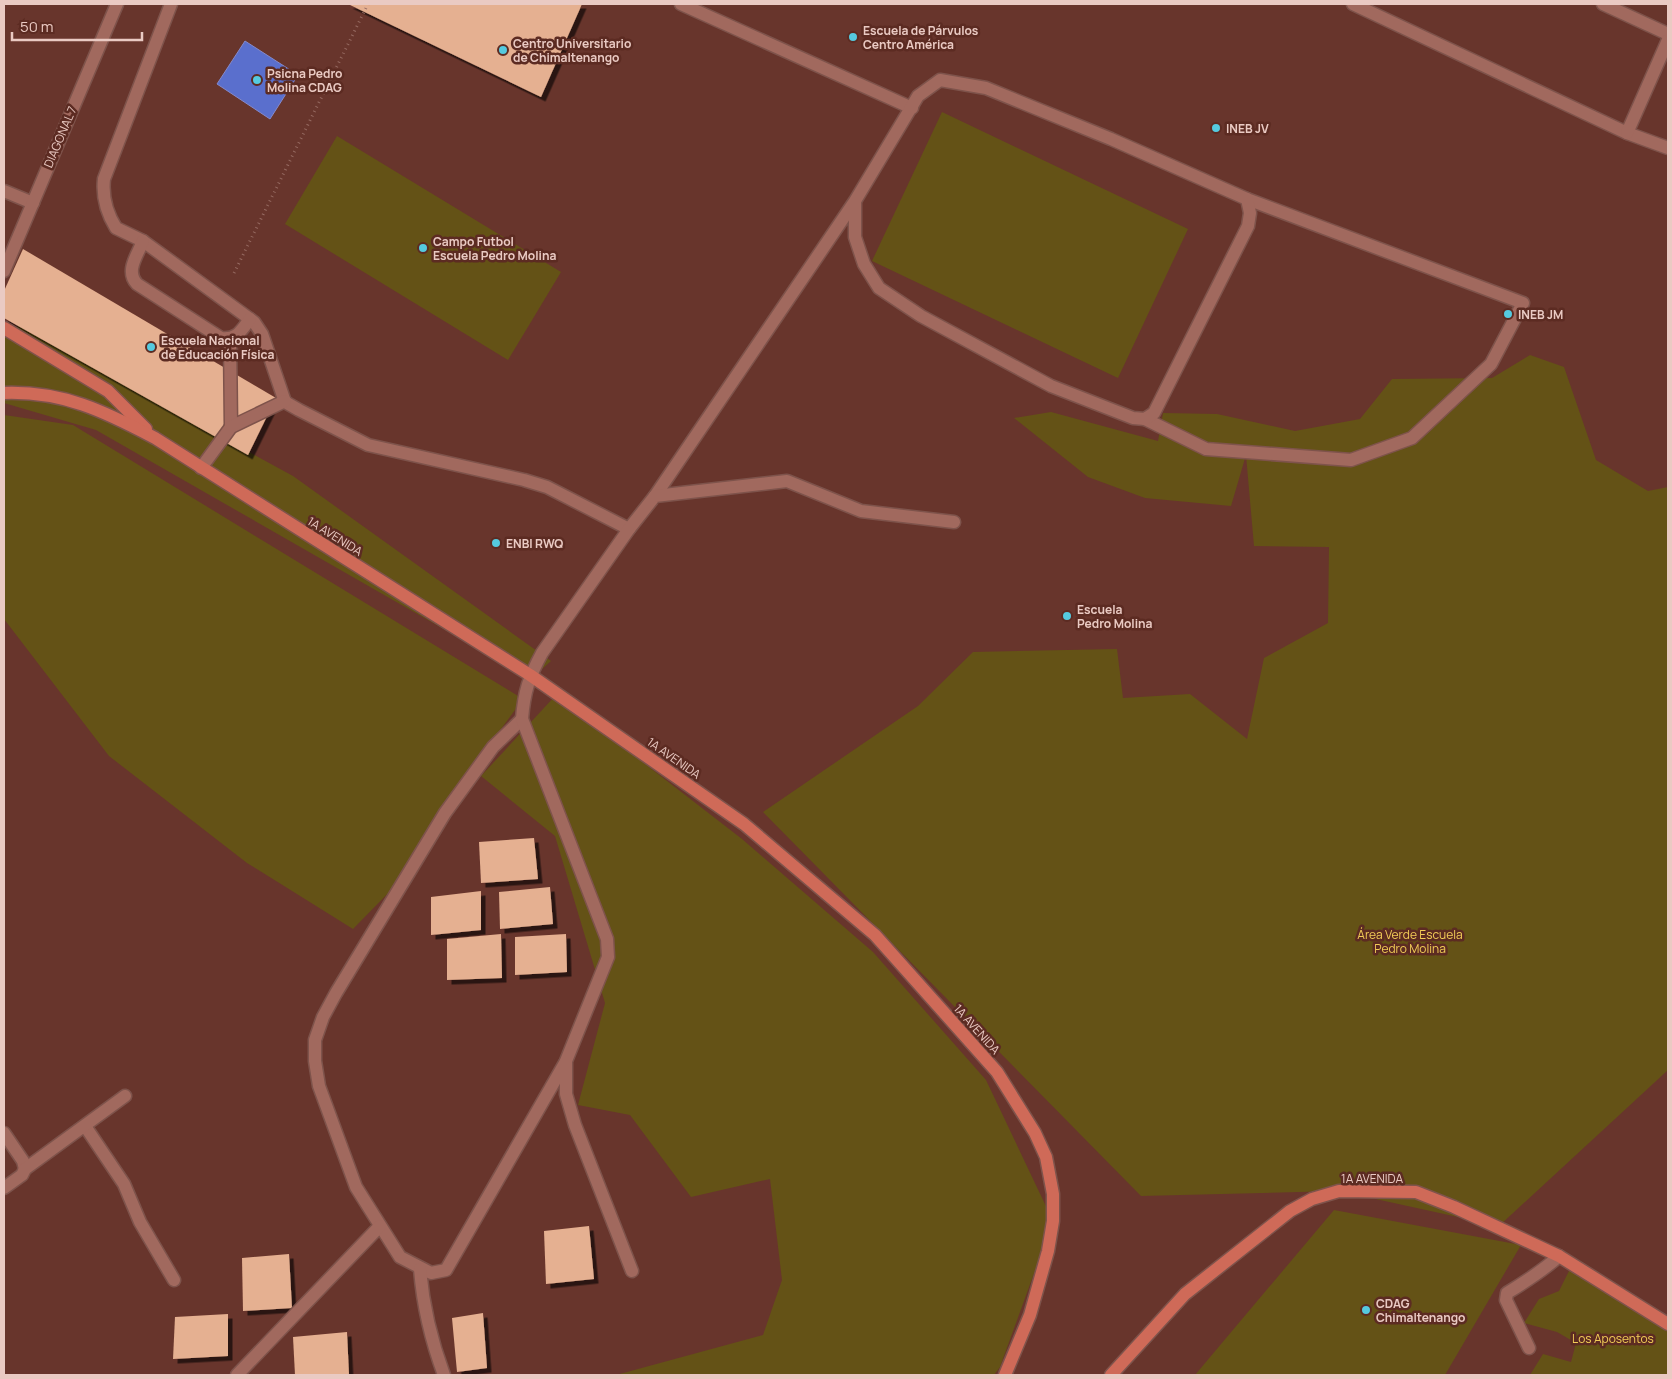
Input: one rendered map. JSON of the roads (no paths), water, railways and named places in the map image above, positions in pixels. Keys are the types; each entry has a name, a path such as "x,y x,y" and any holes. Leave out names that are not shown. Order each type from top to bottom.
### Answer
{"main road":[{"path":"4,328 108,391 155,438"},
{"name":"1A AVENIDA","path":"4,393 50,395 79,402 101,410 155,438 530,675 751,830 875,935 997,1072 1035,1133 1048,1163 1053,1194 1053,1221 1040,1287 1006,1373"},
{"name":"1A AVENIDA","path":"1111,1375 1185,1294 1290,1211 1312,1199 1339,1190 1416,1192 1498,1226 1559,1256 1668,1324"}],"street":[{"name":"DIAGONAL 7","path":"4,271 116,4"},
{"path":"171,4 104,179 102,194 116,228 143,241 250,319 262,334 285,401 368,445 524,480 547,487 629,529"},
{"path":"681,4 912,108"},
{"path":"1353,4 1627,133 1668,148"},
{"path":"1603,4 1668,34"},
{"path":"1627,133 1668,40"},
{"path":"522,720 493,747 445,813 336,993 315,1040 315,1060 319,1086 332,1126 356,1187 400,1257 431,1273 446,1270 566,1061 608,957 607,939 522,720 524,694 530,675 542,653 629,529 655,496 855,201 918,96 940,80 986,88 1111,139 1247,199 1522,303 1491,364 1412,438 1351,460 1206,449 1145,419 1133,418 1051,386 921,316 880,288 864,264 855,237 855,201"},
{"path":"4,191 33,203"},
{"path":"1145,419 1154,413 1248,226 1250,213 1247,199"},
{"path":"143,241 131,271 131,278 137,284 221,338 230,340 238,335 250,319"},
{"path":"230,340 231,427"},
{"path":"201,468 231,427 285,401"},
{"path":"655,496 787,482 861,511 954,522"},
{"path":"566,1061 566,1094 575,1124 632,1271"},
{"path":"4,1188 22,1175 25,1169 125,1096"},
{"path":"85,1126 124,1184 140,1222 174,1280"},
{"path":"4,1133 23,1161 25,1169"},
{"path":"237,1375 380,1226"},
{"path":"1529,1348 1506,1300 1507,1294 1531,1276 1546,1268 1559,1256"},
{"path":"420,1269 424,1308 433,1345 444,1375"}],"water":[{"name":"Psicna Pedro Molina CDAG","path":"245,41 298,75 270,119 217,84"}],"place":[{"name":"Escuela de Párvulos Centro América","path":"853,37"},
{"name":"Centro Universitario de Chimaltenango","path":"503,50"},
{"name":"Psicna Pedro Molina CDAG","path":"257,80"},
{"name":"INEB JV","path":"1216,128"},
{"name":"Campo Futbol Escuela Pedro Molina","path":"423,248"},
{"name":"INEB JM","path":"1508,314"},
{"name":"Escuela Nacional de Educación Física","path":"151,347"},
{"name":"ENBI RWQ","path":"496,543"},
{"name":"Escuela Pedro Molina","path":"1067,616"},
{"name":"CDAG Chimaltenango","path":"1366,1310"}],"park label":[{"name":"Área Verde Escuela Pedro Molina","path":"1410,941"},
{"name":"Los Aposentos","path":"1613,1338"}]}
